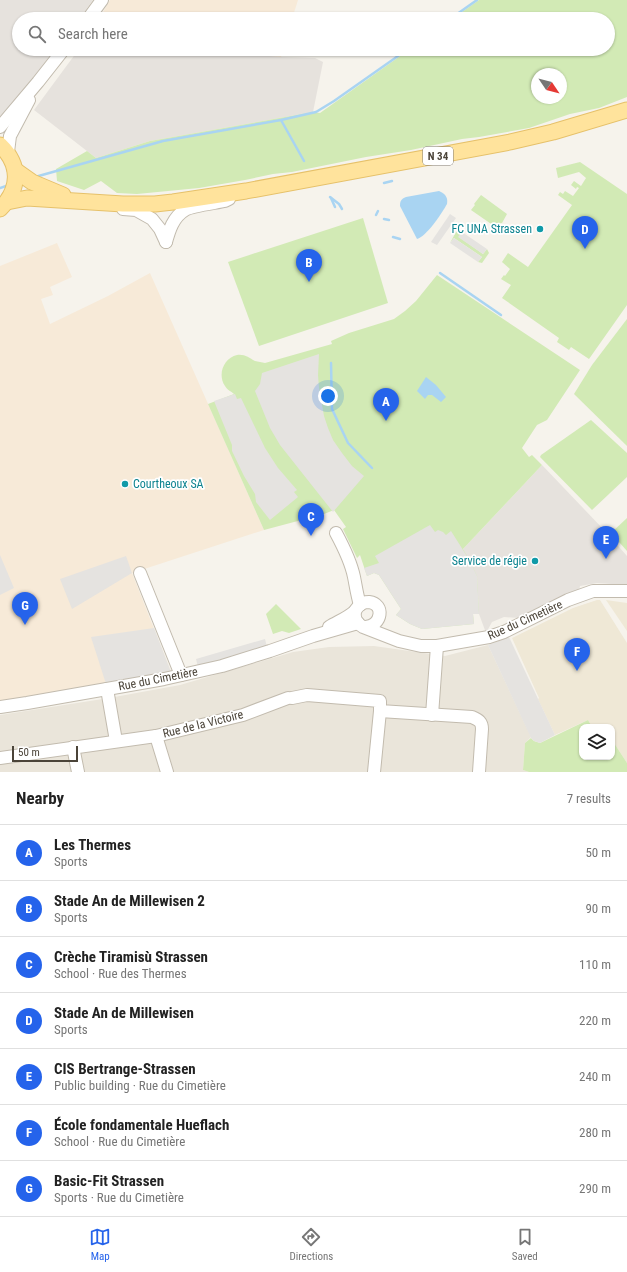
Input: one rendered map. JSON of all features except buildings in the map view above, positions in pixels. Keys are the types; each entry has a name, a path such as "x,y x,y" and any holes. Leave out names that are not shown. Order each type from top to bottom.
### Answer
{"main road":[{"name":"N 34","path":"4,205 27,198 123,204 155,204 246,191 510,142 553,132 627,110"},
{"name":"N 34","path":"4,148 12,160 16,180 13,191 4,205"},
{"name":"N 34","path":"15,170 32,182 75,200"}],"street":[{"path":"93,12 102,0"},
{"path":"0,127 58,56"},
{"path":"4,148 38,82"},
{"path":"92,202 106,208 136,210 152,219 160,229 166,242 169,228 177,217 185,210 225,201 246,191"},
{"path":"336,533 354,576 355,590 361,614"},
{"path":"140,573 181,675"},
{"name":"Rue du Cimetière","path":"361,614 399,641 421,646 437,646 469,642 496,635 568,600 593,591 627,590"},
{"path":"361,614 372,603 378,608 379,619 399,641"},
{"name":"Rue du Cimetière","path":"0,707 164,679 222,666 312,636 361,614"},
{"name":"Rue du Cimetière","path":"361,614 374,625 379,619"},
{"path":"432,714 437,646"},
{"path":"107,689 116,741"},
{"name":"Rue de la Victoire","path":"0,758 156,736 243,715 290,698 308,695 380,701 380,711"},
{"path":"374,772 380,711 472,717 478,720 482,724 479,772"},
{"path":"156,736 167,772"},
{"path":"73,747 78,772"}],"shaded area":[{"path":"0,0 93,0 84,12 12,12 12,56 51,56 0,118"},
{"path":"110,0 298,0 294,12 103,12"},
{"path":"74,56 268,56 315,58 323,62 313,112 150,141 96,158 34,110"},
{"path":"450,214 456,218 437,245 431,242"},
{"path":"462,232 487,249 483,254 458,237"},
{"path":"454,238 482,257 478,262 450,243"},
{"path":"57,243 72,277 50,287 53,295 41,299 50,324 108,296 150,273 264,530 132,573 171,672 26,698 0,701 0,266"},
{"path":"319,354 319,388 324,416 328,428 333,440 342,453 352,466 364,476 333,512 280,445 270,428 255,391 260,384 262,373"},
{"path":"235,394 237,399 241,398 265,448 278,468 297,490 294,492 298,497 270,520 256,502 255,494 244,476 232,451 232,445 214,401"},
{"path":"542,465 627,556 627,585 597,583 580,586 579,590 520,618 504,617 492,622 486,633 479,614 477,576 463,549"},
{"path":"430,525 435,532 438,530 446,535 451,531 470,561 477,576 479,614 473,614 474,624 422,629 410,624 396,615 401,609 379,575 374,573 367,576 364,568 379,563 375,556"},
{"path":"0,555 14,588 0,595"},
{"path":"126,556 132,573 72,609 60,579"},
{"path":"600,600 627,643 627,763 615,745 615,724 590,724 588,720 555,735 512,638 573,608"},
{"path":"606,600 627,603 627,631"},
{"path":"154,628 171,672 106,684 91,637"},
{"path":"509,637 555,735 540,743 531,738 488,645"},
{"path":"265,639 267,647 198,667 196,659"},
{"path":"488,645 531,737 525,743 523,770 529,772 0,772 0,715 180,685 293,652 329,647 374,646 445,656"}],"green space":[{"path":"479,0 627,0 627,97 599,108 570,114 529,128 199,188 137,194 117,193 101,181 84,190 57,181 56,169 87,151 96,158 150,141 313,112 320,113 400,56 615,56 615,12 462,12"},
{"path":"580,162 627,194 627,305 589,359 571,347 569,350 557,342 559,338 502,298 511,285 501,279 510,269 502,262 508,253 528,267 572,205 558,195 560,192 563,194 565,191 573,196 579,188 577,187 576,189 571,185 574,181 581,186 586,178 579,172 558,178 556,168"},
{"path":"481,195 507,214 497,228 471,210"},
{"path":"363,218 388,303 259,346 228,262"},
{"path":"458,231 462,232 459,237 483,254 487,249 489,253 482,263 478,262 482,257 454,238 450,243"},
{"path":"437,275 580,370 547,420 537,425 522,448 529,457 532,455 542,465 463,549 477,576 479,614 473,614 474,624 422,629 410,624 396,615 401,609 379,575 374,573 367,576 360,555 357,558 343,529 346,527 334,510 264,530 208,404 234,394 226,387 222,377 225,363 232,357 242,355 255,361 265,363 332,344 331,341 349,333 394,319 416,301"},
{"path":"627,319 627,446 574,394 592,365"},
{"path":"591,420 627,453 627,477 592,510 540,457"},
{"path":"627,518 627,551 611,533"},
{"path":"276,604 301,629 289,633 282,631 273,634 266,614"},
{"path":"588,720 590,724 580,724"},
{"path":"579,724 579,760 615,760 615,745 627,763 627,772 529,772 523,770 525,743 531,738 540,743"}],"water":[{"path":"439,191 446,196 447,204 430,229 417,239 400,206 401,201 406,197"},
{"path":"426,377 436,385 446,397 441,402 432,395 428,395 425,399 417,391"}],"waterway":[{"path":"460,12 477,0"},
{"path":"35,177 163,141 281,120 316,112 398,56"},
{"path":"281,120 304,161"},
{"path":"384,183 392,181"},
{"path":"0,188 9,185"},
{"path":"330,197 339,204 342,209"},
{"path":"331,198 335,207"},
{"path":"376,215 378,211"},
{"path":"384,219 389,220"},
{"path":"393,237 400,239"},
{"path":"440,273 501,315"},
{"path":"331,363 332,409 348,443 372,468"}],"place":[{"name":"FC UNA Strassen","path":"540,229"},
{"name":"Stade An de Millewisen","path":"585,249"},
{"name":"Stade An de Millewisen 2","path":"309,282"},
{"name":"Les Thermes","path":"386,421"},
{"name":"Courtheoux SA","path":"125,484"},
{"name":"Crèche Tiramisù Strassen","path":"311,536"},
{"name":"CIS Bertrange-Strassen","path":"606,559"},
{"name":"Service de régie","path":"535,561"},
{"name":"Basic-Fit Strassen","path":"25,625"},
{"name":"École fondamentale Hueflach","path":"577,671"}]}
